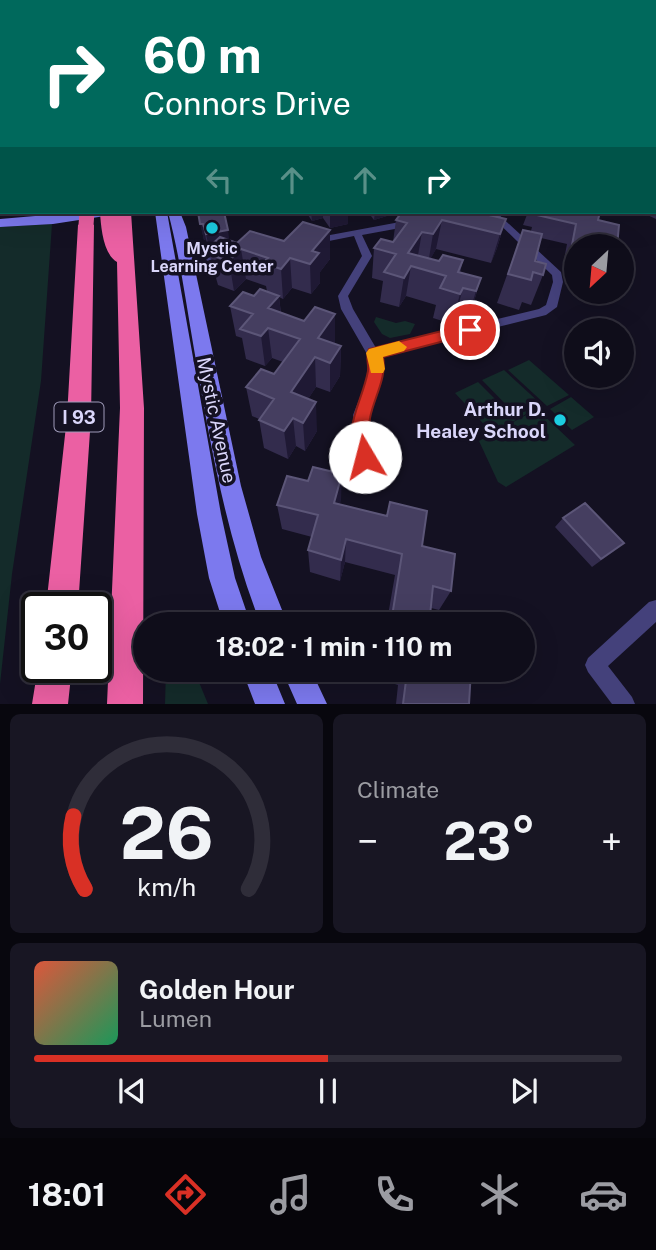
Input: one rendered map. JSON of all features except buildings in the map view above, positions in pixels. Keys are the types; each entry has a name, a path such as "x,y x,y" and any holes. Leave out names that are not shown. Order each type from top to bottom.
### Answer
{"highway":[{"name":"I 93","path":"106,216 128,283 132,408 125,704"},
{"name":"I 93","path":"63,592 79,417 106,216"},
{"path":"50,704 53,683"}],"main road":[{"name":"Mystic Avenue","path":"161,214 209,514 222,578 234,612"},
{"name":"Mystic Avenue","path":"174,214 240,526 260,592 269,612"},
{"path":"0,223 46,216 106,216"},
{"path":"262,682 270,704"},
{"path":"302,682 312,704"}],"street":[{"path":"416,214 422,221"},
{"path":"374,353 542,312 553,303 558,276 493,214"},
{"path":"308,242 434,219"},
{"path":"357,233 367,256 343,299 374,353 377,369 360,421 365,457"},
{"path":"187,265 234,256"},
{"path":"625,704 595,665 656,609"}],"green space":[{"path":"52,224 41,381 12,574 0,684 0,227"},
{"path":"376,317 396,323 405,321 415,324 410,334 390,338 382,334 374,322"},
{"path":"529,360 569,395 547,406 508,370"},
{"path":"504,370 542,405 519,418 482,380"},
{"path":"478,382 516,420 492,433 455,393"},
{"path":"571,397 594,417 572,430 550,409"},
{"path":"537,409 575,445 506,487 498,482 479,441"},
{"path":"166,682 199,682 208,704 165,704"}],"slow traffic":[{"path":"377,369 374,353 399,347"}],"place":[{"name":"Mystic Learning Center","path":"212,228"},
{"name":"Arthur D. Healey School","path":"560,420"}],"route":[{"path":"365,457 360,415 377,369 374,353 470,330"}]}
